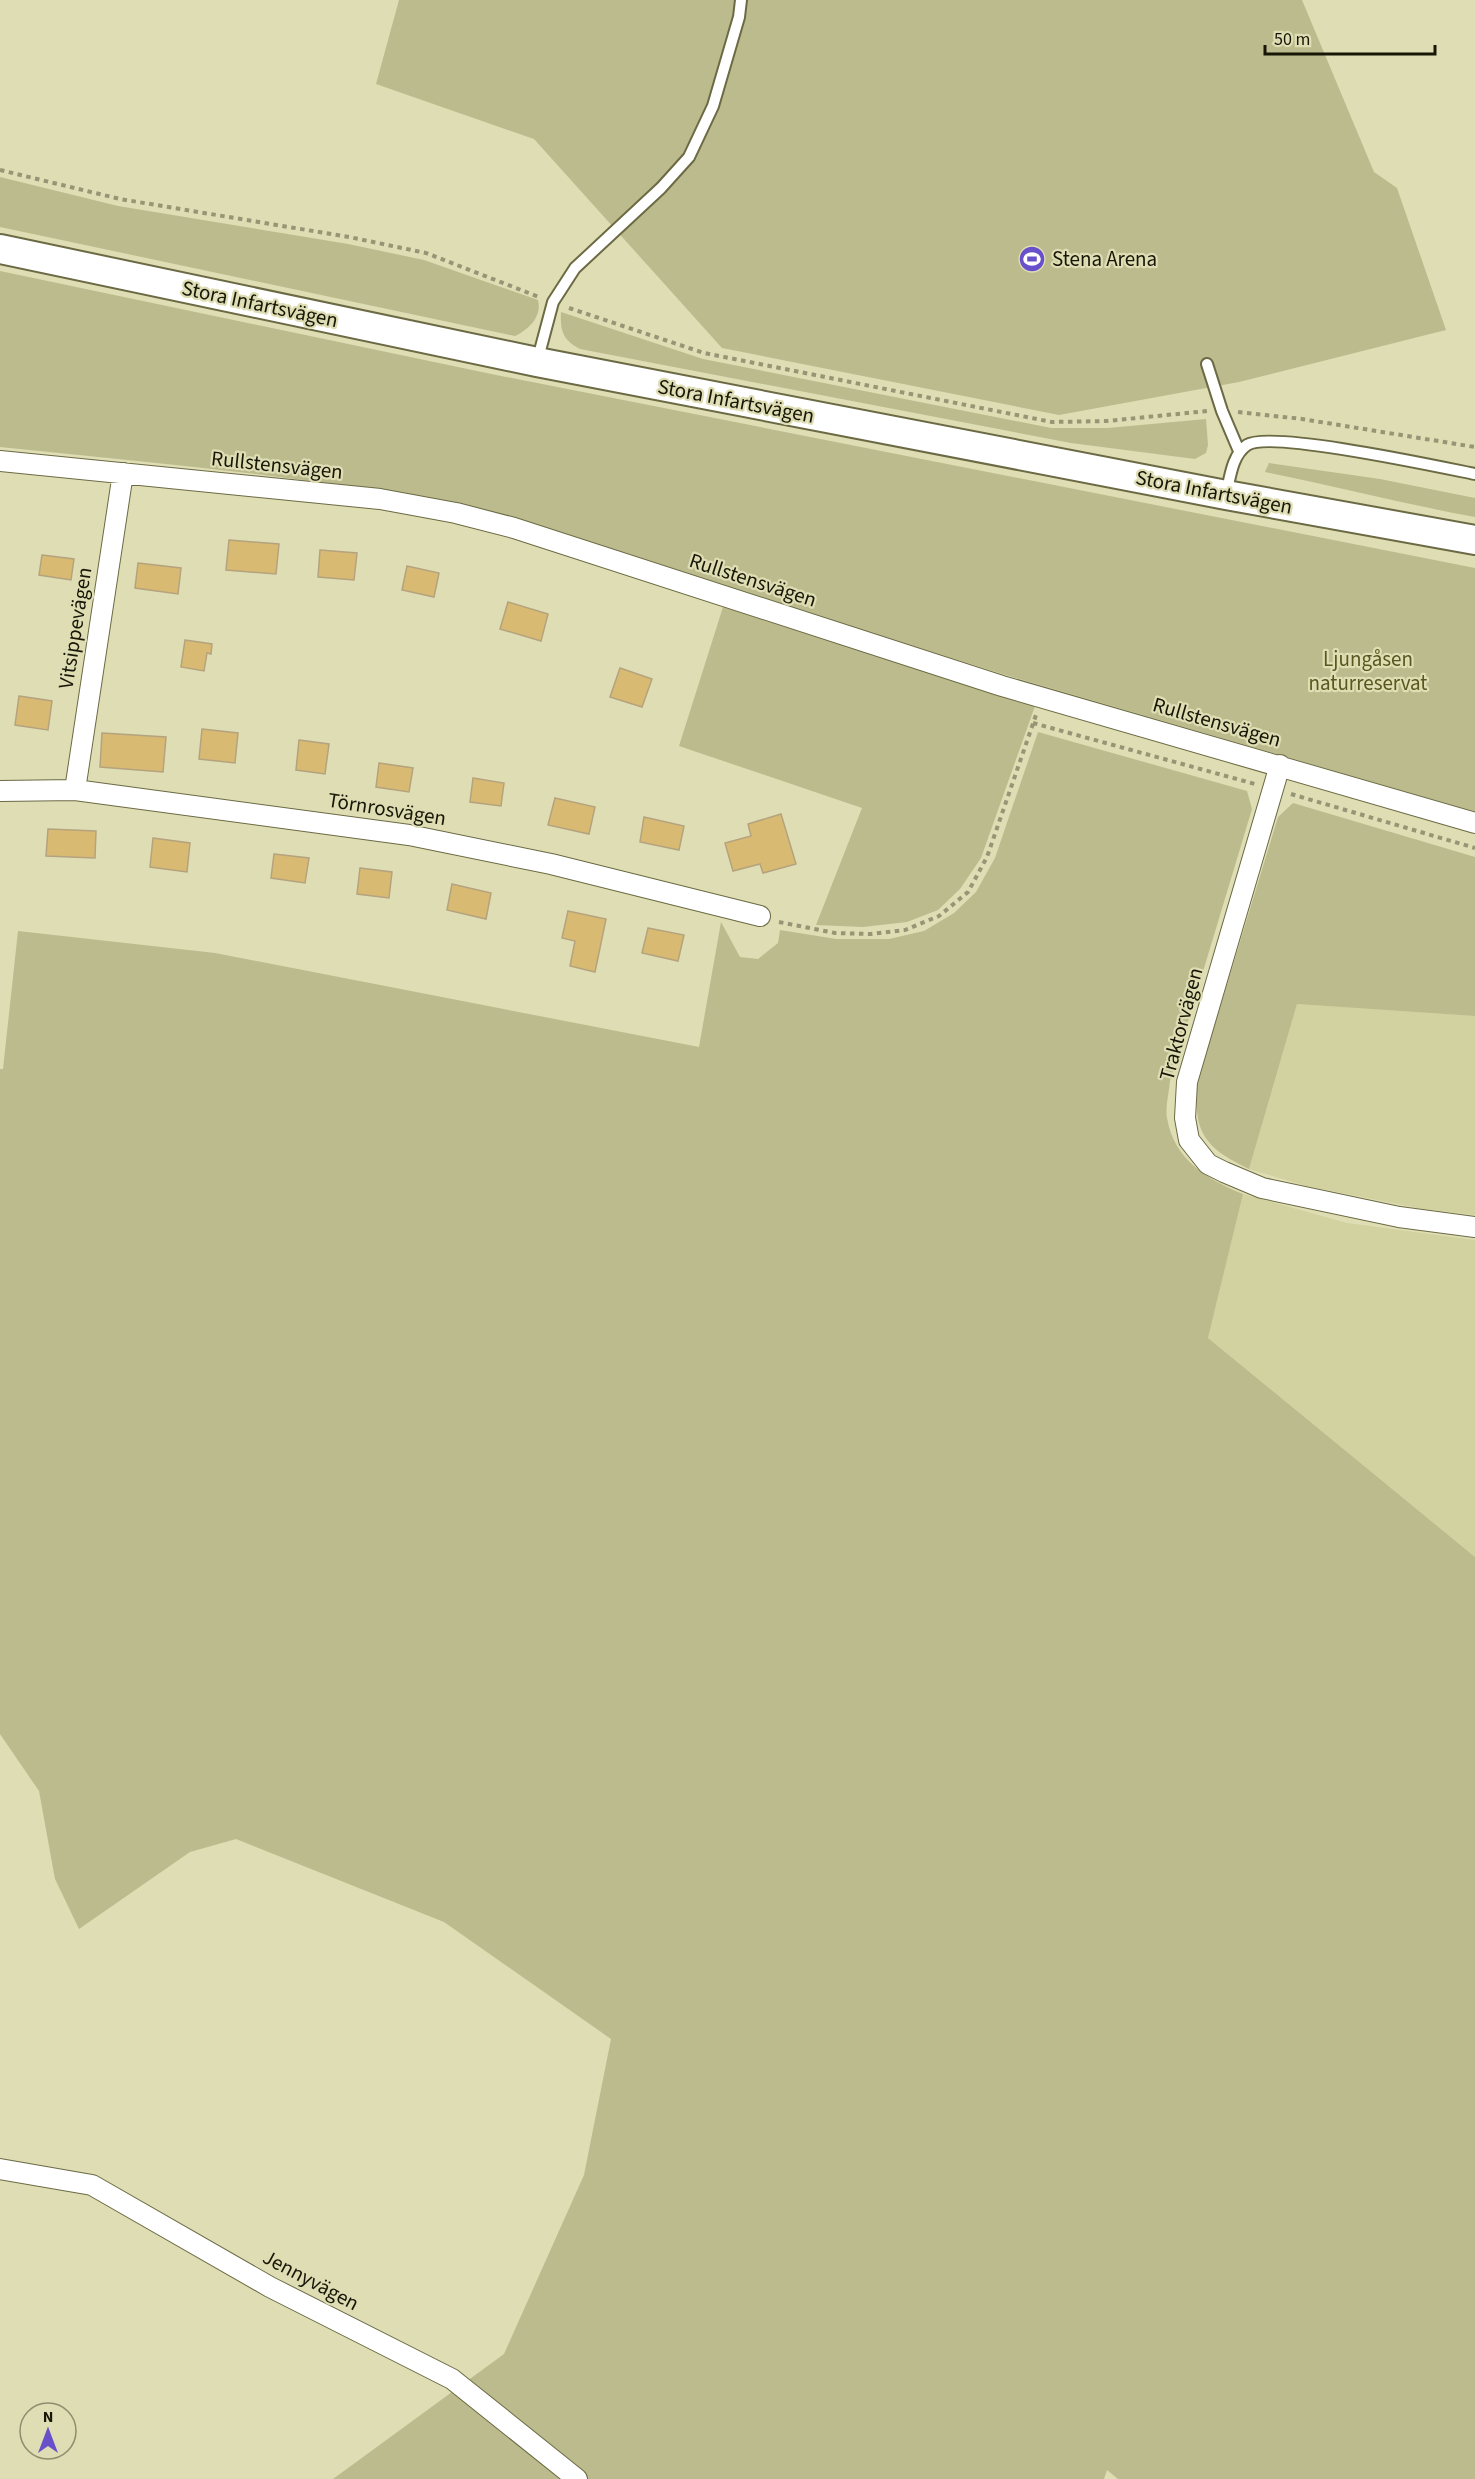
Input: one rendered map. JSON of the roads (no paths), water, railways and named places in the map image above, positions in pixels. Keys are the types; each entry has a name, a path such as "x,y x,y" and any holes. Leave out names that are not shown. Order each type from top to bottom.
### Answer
{"main road":[{"name":"Stora Infartsvägen","path":"0,249 537,362 1226,495 1475,540"}],"street":[{"name":"Rullstensvägen","path":"0,462 380,499 456,513 514,528 1042,697 1475,823"},
{"name":"Vitsippevägen","path":"75,790 123,473"},
{"name":"Traktorvägen","path":"1280,765 1187,1082 1185,1118 1189,1140 1208,1164 1262,1188 1399,1217 1475,1227"},
{"name":"Törnrosvägen","path":"0,791 75,790 409,835 551,864 760,916"},
{"name":"Jennyvägen","path":"0,2169 92,2185 270,2287 452,2379 578,2479"}],"lane":[{"path":"537,362 553,302 575,268 661,188 689,157 713,106 739,17 741,0"},
{"path":"1207,364 1221,411 1239,451"},
{"path":"1226,495 1239,451 1250,443 1269,441 1359,452 1475,474"}],"place":[{"name":"Stena Arena","path":"1032,259"}],"park label":[{"name":"Ljungåsen naturreservat","path":"1368,671"}]}
